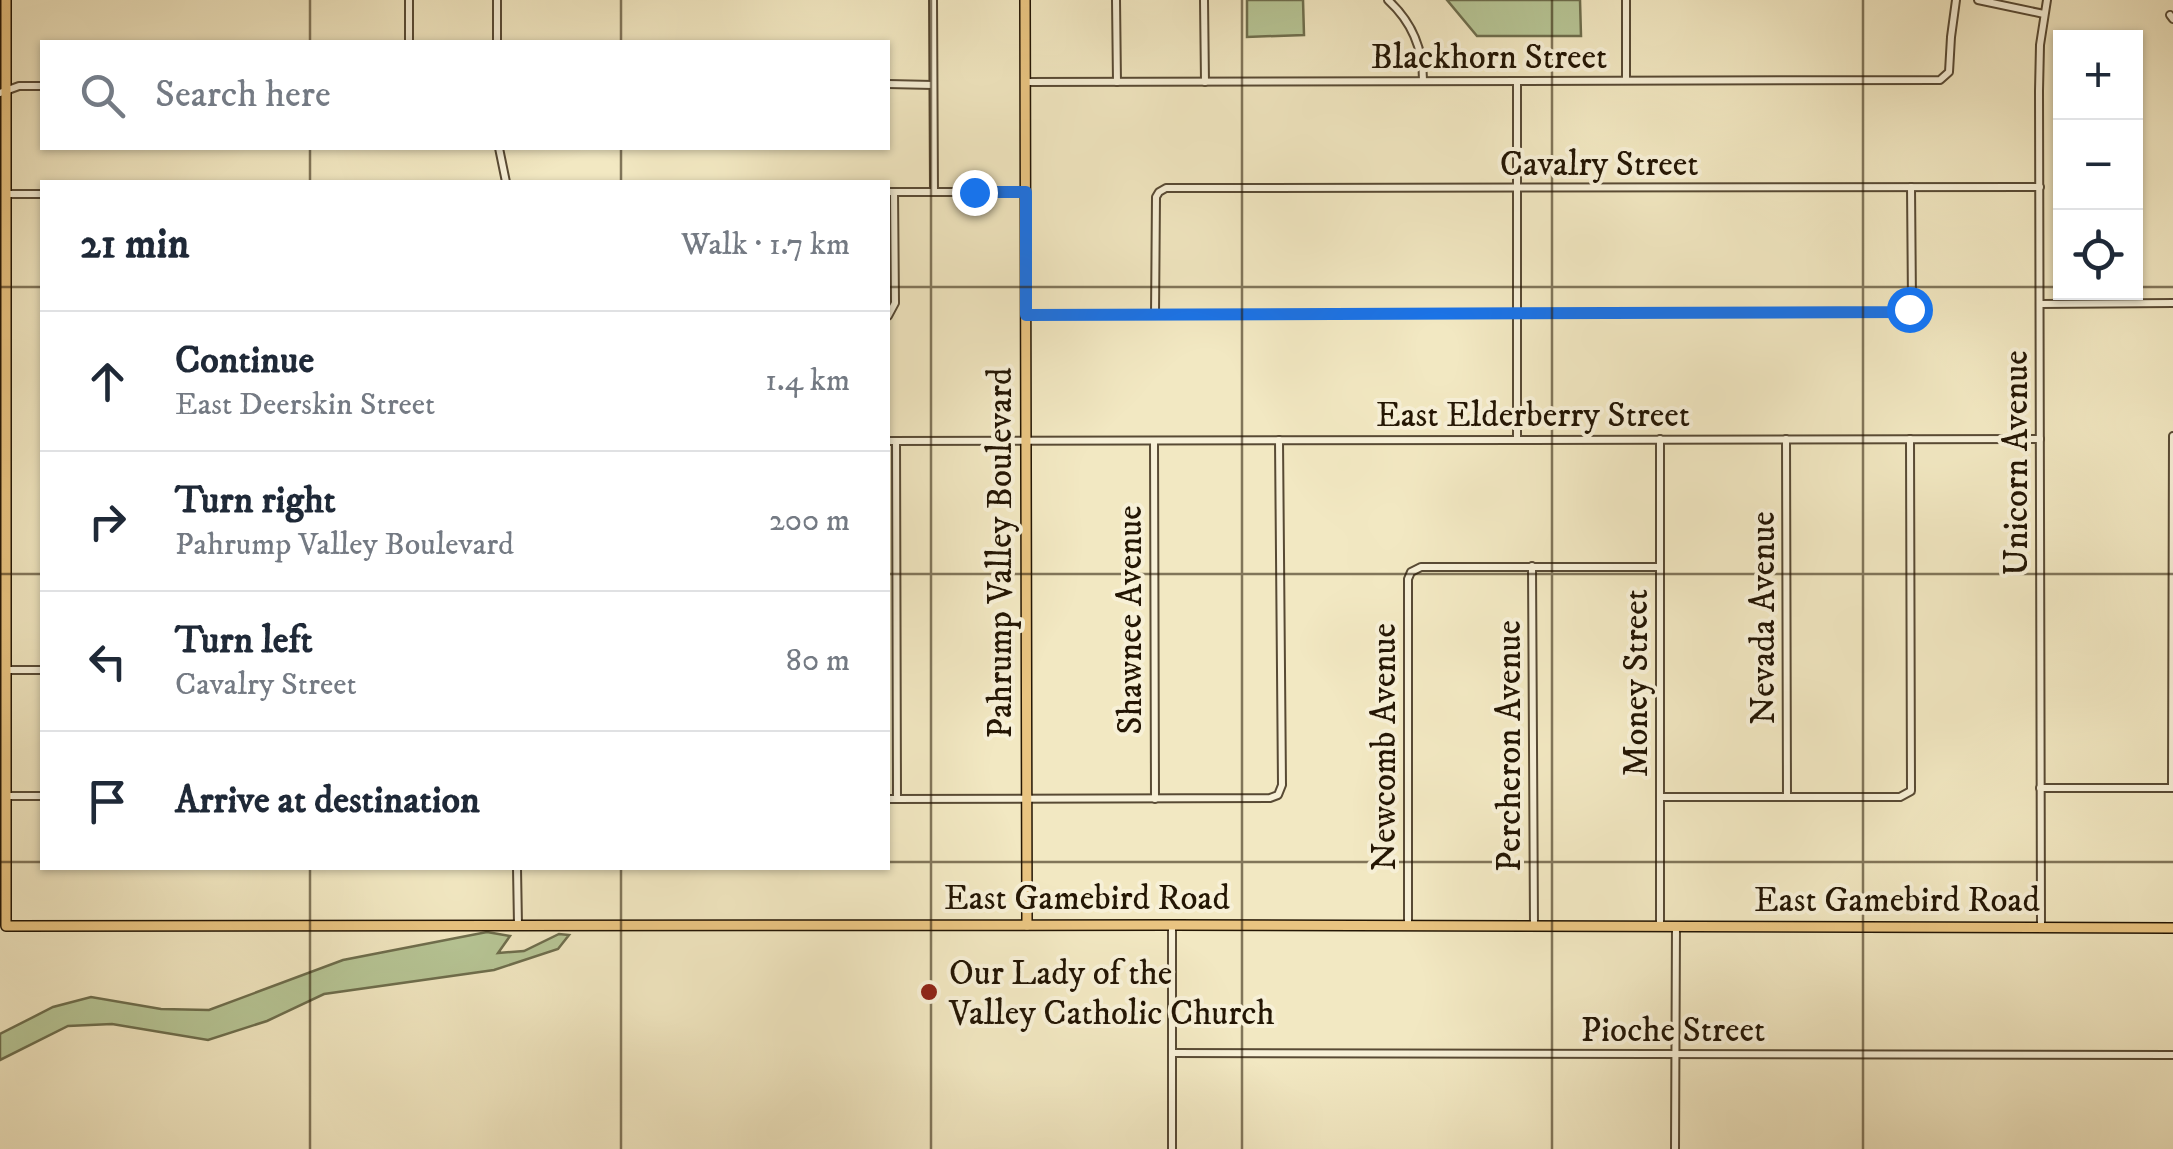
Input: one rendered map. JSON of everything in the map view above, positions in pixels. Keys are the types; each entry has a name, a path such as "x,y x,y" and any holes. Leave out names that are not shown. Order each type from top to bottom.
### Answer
{"main road":[{"path":"3,926 6,0"},
{"name":"Pahrump Valley Boulevard","path":"1025,0 1027,925"},
{"name":"East Gamebird Road","path":"3,926 2173,928"}],"street":[{"path":"409,0 409,40"},
{"path":"497,0 497,40"},
{"path":"933,0 934,192"},
{"path":"1116,0 1116,82"},
{"path":"1204,0 1205,82"},
{"path":"1388,0 1418,41 1423,80"},
{"path":"1626,0 1626,80"},
{"name":"Blackhorn Street","path":"1025,82 1940,80 1950,72 1956,0"},
{"path":"1978,0 2044,14"},
{"name":"Unicorn Avenue","path":"2041,927 2039,91 2040,46 2048,0"},
{"path":"1516,80 1517,439"},
{"path":"890,84 933,85"},
{"path":"3,92 19,86 40,86"},
{"path":"499,150 506,180"},
{"path":"1026,315 1902,312 1912,302 1912,187"},
{"name":"Cavalry Street","path":"1155,315 1156,198 1166,188 2040,187"},
{"path":"890,314 896,296 891,192 1026,192"},
{"path":"6,194 40,194"},
{"path":"2040,304 2173,303"},
{"path":"2040,788 2173,788 2173,436"},
{"name":"Nevada Avenue","path":"1786,438 1788,797"},
{"name":"Money Street","path":"1660,439 1660,926"},
{"path":"1660,797 1900,797 1911,791 1910,439"},
{"name":"East Elderberry Street","path":"892,441 2040,439"},
{"name":"Shawnee Avenue","path":"1154,440 1155,799"},
{"path":"892,441 892,799 1155,799 1270,798 1278,795 1282,785 1279,440"},
{"path":"1532,566 1659,567"},
{"name":"Newcomb Avenue","path":"1408,926 1408,579 1420,567 1532,566"},
{"name":"Percheron Avenue","path":"1532,566 1534,926"},
{"path":"6,670 40,670"},
{"path":"6,796 40,796"},
{"path":"517,870 518,924"},
{"path":"1172,925 1172,1149"},
{"path":"1675,1149 1676,926"},
{"name":"Pioche Street","path":"1172,1053 2173,1055"}],"green space":[{"path":"1247,0 1303,0 1304,35 1247,37"},
{"path":"1447,0 1580,0 1581,36 1477,36"},
{"path":"487,932 510,936 498,953 524,951 559,934 569,935 558,949 494,970 324,994 267,1021 208,1040 112,1024 68,1026 0,1060 0,1034 53,1007 91,997 161,1009 209,1010 343,960"}],"place":[{"name":"Our Lady of the Valley Catholic Church","path":"929,992"}],"route":[{"path":"974,192 1026,192 1026,315 1909,309"}]}
